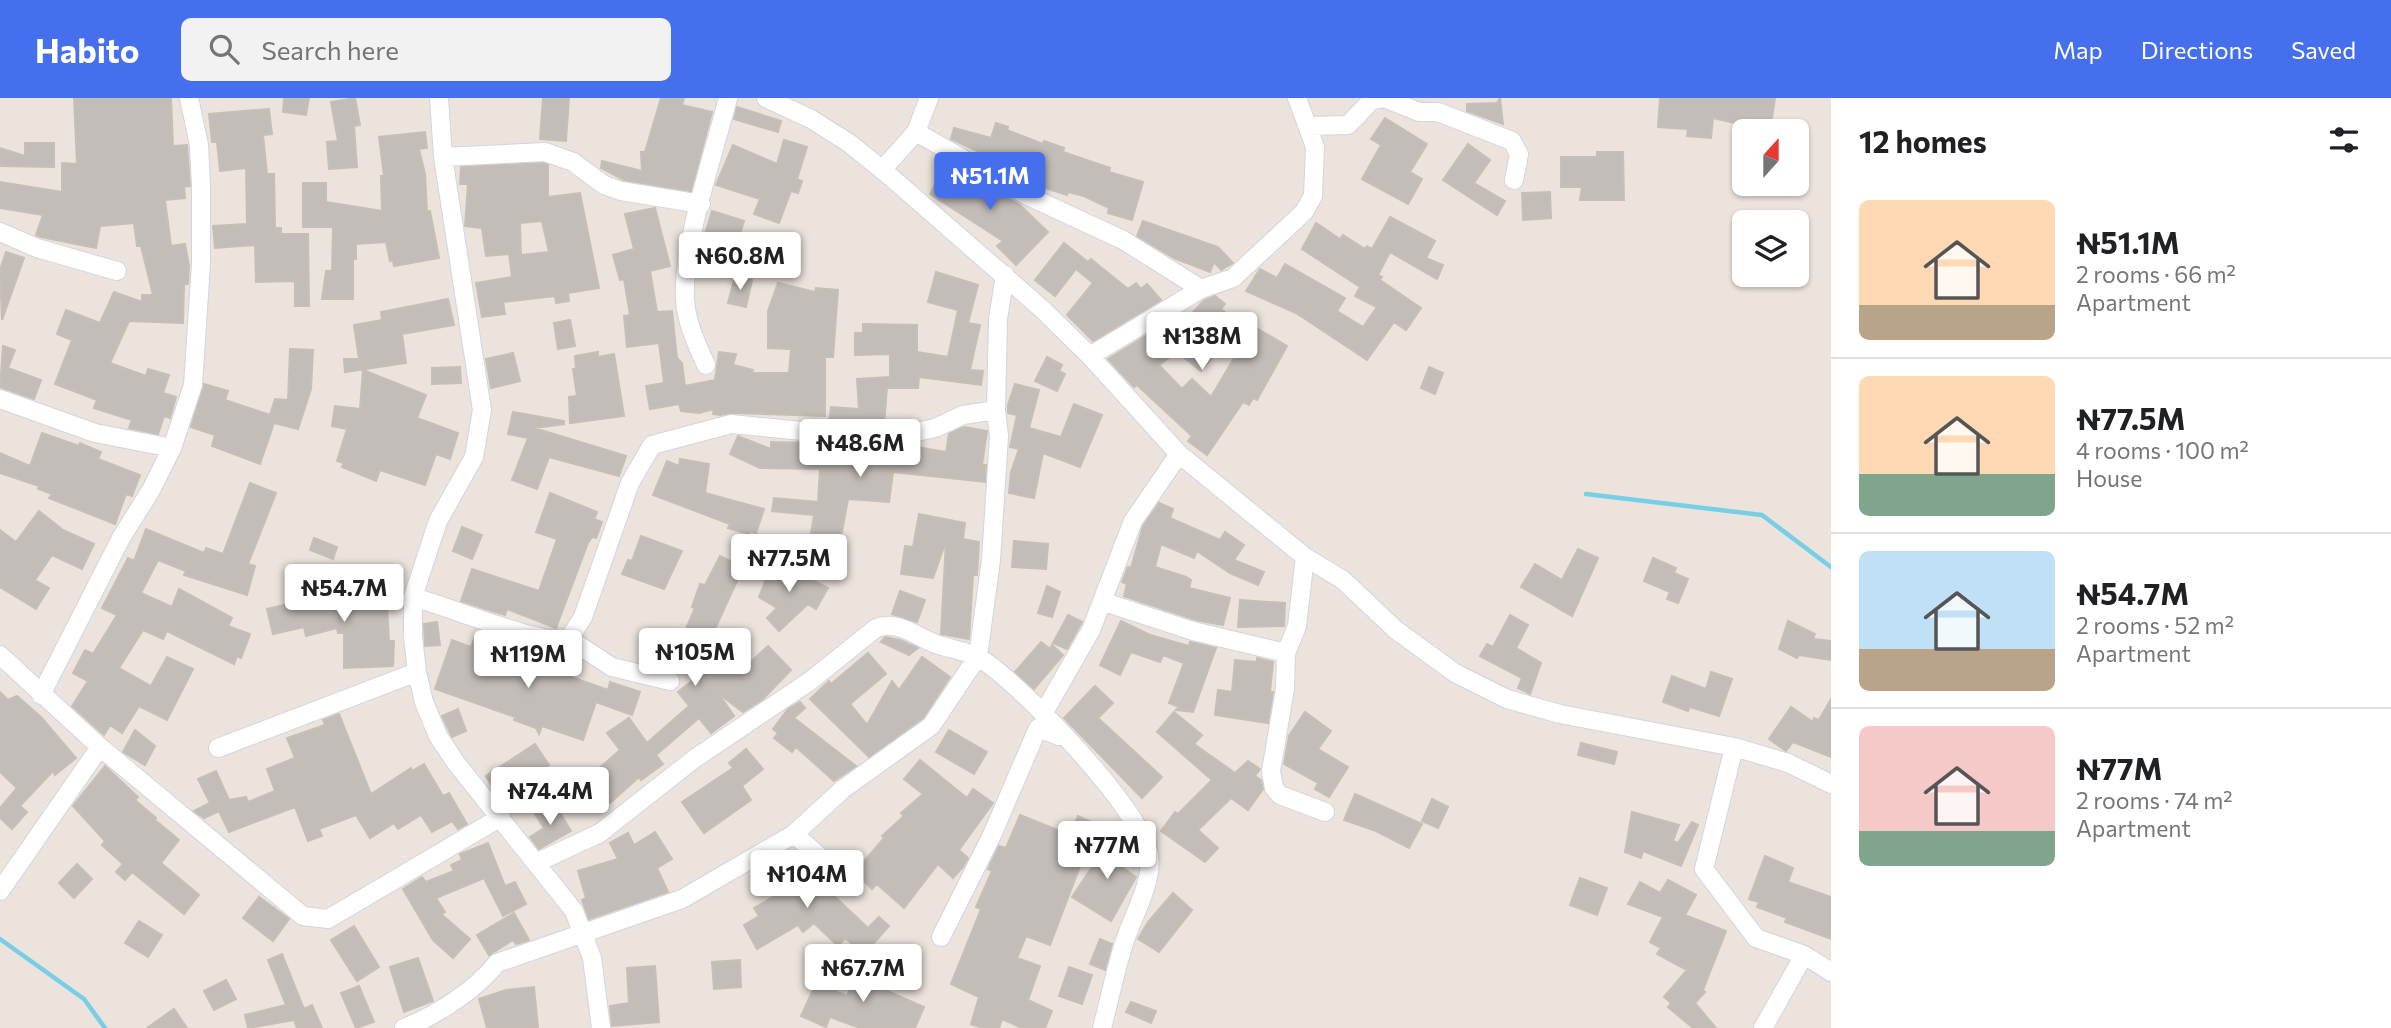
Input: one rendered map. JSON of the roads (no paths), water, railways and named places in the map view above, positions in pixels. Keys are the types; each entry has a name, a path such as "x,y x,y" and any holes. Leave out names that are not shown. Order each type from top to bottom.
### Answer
{"street":[{"path":"41,695 121,538 151,490 172,448 193,385 201,264 199,145 189,98"},
{"path":"439,98 443,157 482,410 474,457 438,521 413,597 412,637 417,672 424,702 438,736 456,763 538,862 574,911 592,958 601,1028"},
{"path":"706,365 694,339 685,302 685,284 701,204 728,98"},
{"path":"766,98 811,119 849,143 882,170 1005,275 1090,356 1180,454 1304,557 1343,580 1396,630 1455,673 1507,699 1560,714 1734,747 1788,763 1831,784"},
{"path":"882,170 916,132 929,98"},
{"path":"1090,356 1201,289 1233,278 1304,212 1312,196 1316,166 1315,147 1297,98"},
{"path":"1308,126 1348,125 1372,100 1384,99 1419,112 1438,112 1512,141 1519,154 1514,180"},
{"path":"916,132 1026,194 1123,240 1201,289"},
{"path":"443,157 545,152 573,162 604,185 621,191 701,204"},
{"path":"0,232 37,248 117,271"},
{"path":"404,1028 447,1004 490,972 497,963 682,899 794,834 843,789 930,726 978,656 991,560 999,436 996,410 998,319 1005,275"},
{"path":"0,398 95,433 172,448"},
{"path":"413,597 537,638 559,642 569,639 583,617 630,483 652,445 731,424 863,437 903,435 935,428 963,415 996,410"},
{"path":"1043,714 1104,602 1133,521 1180,454"},
{"path":"1304,557 1297,626 1286,653 1285,689 1271,757 1274,788 1280,795 1325,812"},
{"path":"1104,602 1193,631 1286,653"},
{"path":"538,862 600,833 694,759 810,681 876,628 885,625 897,626 938,646 978,656 1043,714 1129,814 1144,841 1150,864 1124,945 1102,1028"},
{"path":"569,639 612,667 670,681"},
{"path":"0,655 100,747 303,916 328,919 502,817"},
{"path":"218,748 417,672"},
{"path":"940,937 992,835 1038,727 1065,739"},
{"path":"0,891 100,747"},
{"path":"1734,747 1704,869 1756,938 1804,955 1831,972"},
{"path":"794,834 853,886"},
{"path":"1763,1028 1804,955"}],"waterway":[{"path":"1586,494 1762,515 1831,567"},
{"path":"0,939 84,999 105,1028"}]}
